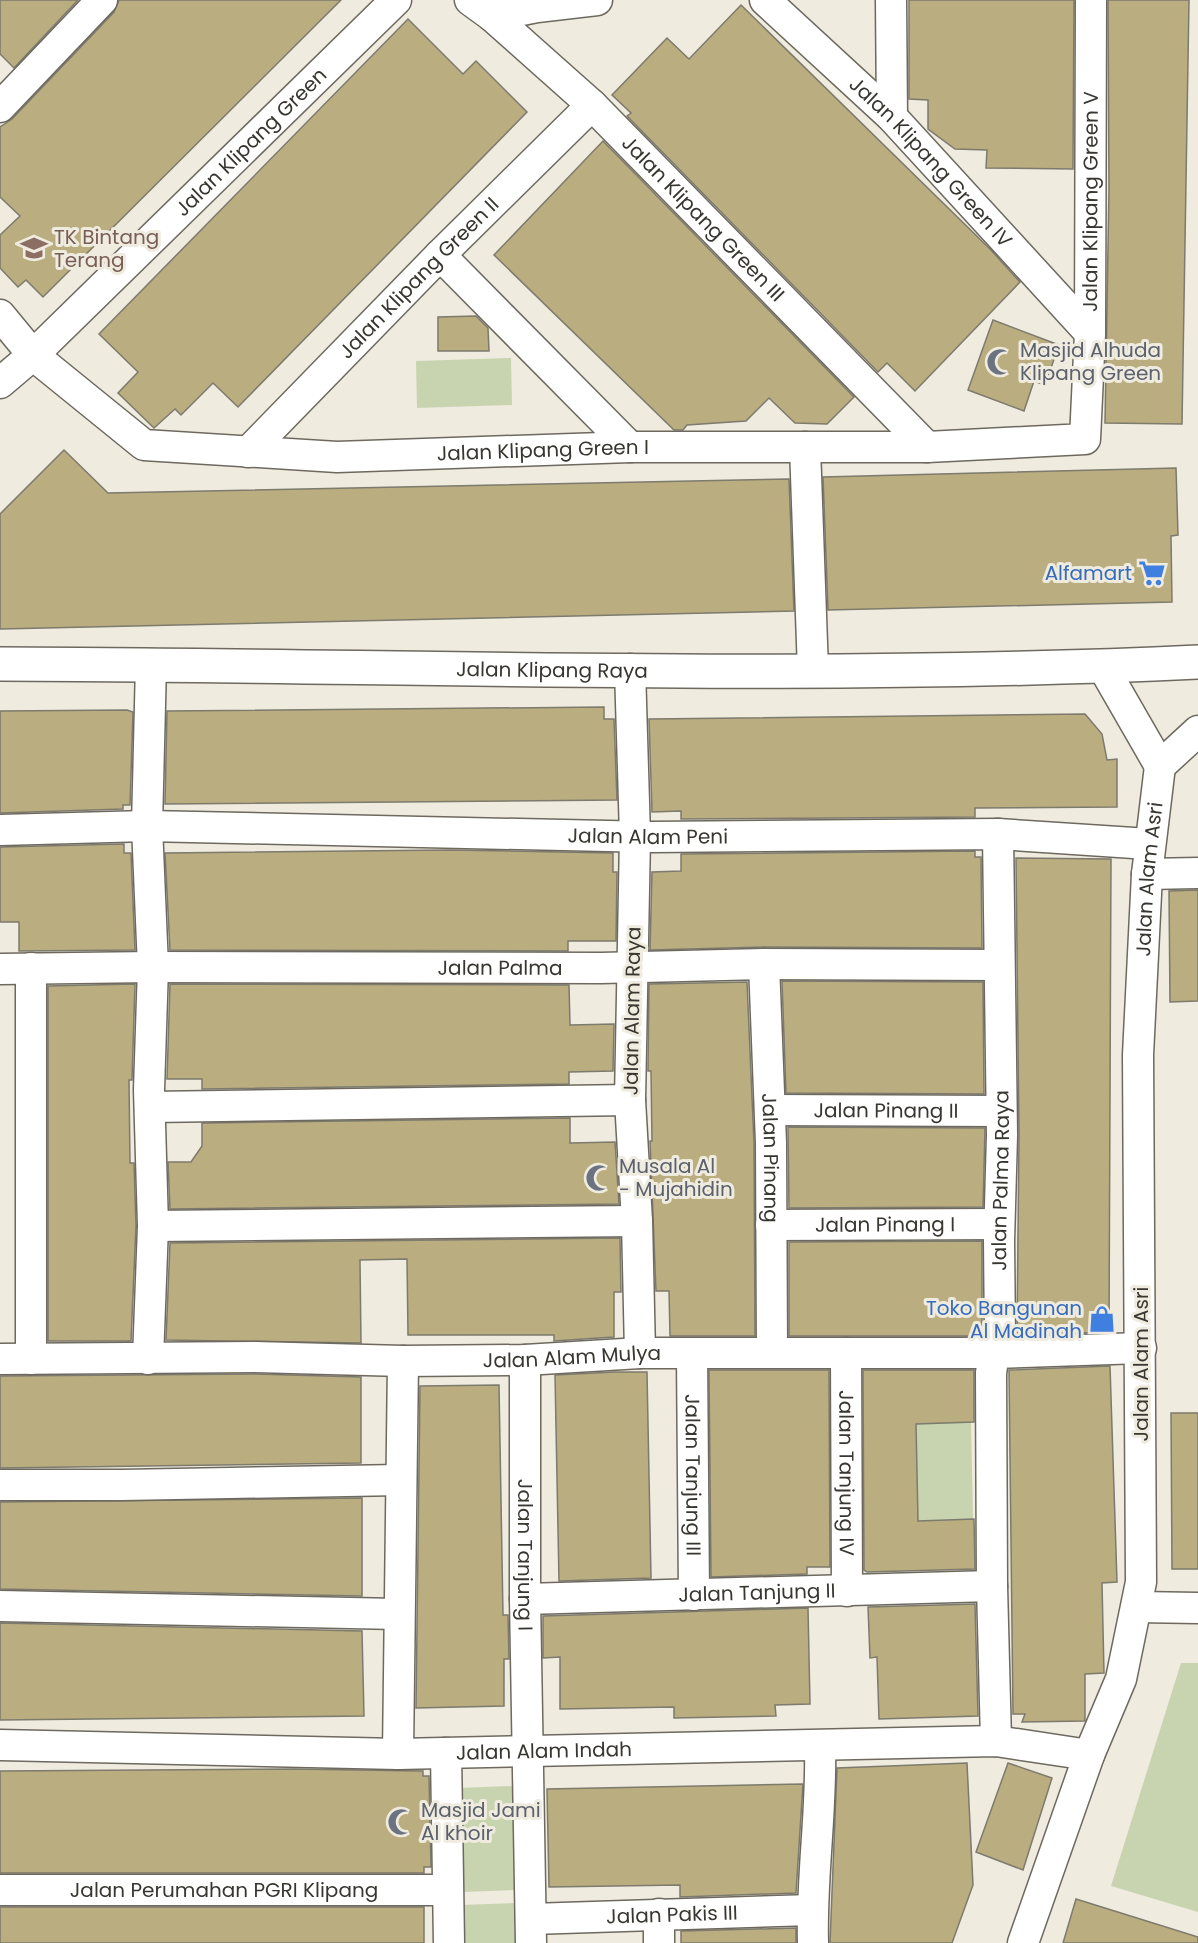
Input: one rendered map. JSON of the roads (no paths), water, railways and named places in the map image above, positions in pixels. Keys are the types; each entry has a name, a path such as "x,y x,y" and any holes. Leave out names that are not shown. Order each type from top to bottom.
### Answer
{"main road":[{"name":"Jalan Klipang Raya","path":"0,664 813,671 1103,667 1198,662"}],"street":[{"path":"0,107 102,0"},
{"name":"Jalan Klipang Green","path":"0,383 33,355 396,0"},
{"path":"481,8 537,7 597,0"},
{"name":"Jalan Klipang Green IV","path":"765,0 892,117 1090,333"},
{"path":"891,0 892,117"},
{"name":"Jalan Klipang Green V","path":"1085,439 1090,333 1091,0"},
{"name":"Jalan Klipang Green III","path":"481,8 592,105 927,447"},
{"name":"Jalan Klipang Green II","path":"248,452 440,255 592,105"},
{"path":"440,255 630,447"},
{"name":"Jalan Klipang Green I","path":"0,315 33,355 144,445 337,457 630,447 927,447 1085,439"},
{"path":"805,447 813,671"},
{"path":"148,1359 153,1226 150,1107 153,967 147,826 151,664"},
{"path":"1103,667 1160,766 1198,731"},
{"name":"Jalan Alam Raya","path":"630,669 635,837 630,1100 637,1221 640,1353"},
{"name":"Jalan Alam Asri","path":"1023,1943 1089,1755 1121,1679 1137,1607 1142,1550 1138,1055 1149,844 1160,766"},
{"name":"Jalan Alam Peni","path":"0,830 147,826 635,837 998,834 1149,844"},
{"name":"Jalan Palma Raya","path":"996,1741 992,1586 991,1373 994,1353 1000,1338 1001,1111 998,834"},
{"path":"1147,874 1198,873"},
{"name":"Jalan Palma","path":"0,969 764,964 998,965"},
{"name":"Jalan Pinang","path":"764,964 770,1110 772,1351"},
{"path":"31,968 31,1359"},
{"path":"150,1107 630,1100"},
{"name":"Jalan Pinang II","path":"770,1110 1001,1111"},
{"path":"153,1226 637,1221"},
{"name":"Jalan Pinang I","path":"771,1225 999,1224"},
{"name":"Jalan Alam Mulya","path":"0,1359 255,1357 404,1361 525,1360 640,1353 692,1355 772,1351 994,1353 1141,1348"},
{"name":"Jalan Tanjung IV","path":"846,1353 847,1591"},
{"name":"Jalan Tanjung III","path":"692,1355 694,1595"},
{"name":"Jalan Tanjung I","path":"525,1360 525,1599 530,1751 531,1931"},
{"path":"398,1754 400,1479 404,1361"},
{"path":"0,1485 122,1485 400,1479"},
{"name":"Jalan Tanjung II","path":"525,1599 992,1586"},
{"path":"0,1606 398,1614"},
{"path":"1137,1607 1198,1608"},
{"name":"Jalan Alam Indah","path":"0,1745 398,1754 996,1741 1089,1755"},
{"path":"813,1943 812,1910 821,1787 819,1746"},
{"path":"446,1753 449,1943"},
{"name":"Jalan Perumahan PGRI Klipang","path":"0,1890 447,1890"},
{"name":"Jalan Pakis III","path":"531,1931 659,1929 812,1910"}],"place":[{"name":"TK Bintang Terang","path":"34,248"},
{"name":"Masjid Alhuda Klipang Green","path":"1000,362"},
{"name":"Alfamart","path":"1152,573"},
{"name":"Musala Al - Mujahidin","path":"599,1178"},
{"name":"Toko Bangunan Al Madinah","path":"1102,1319"},
{"name":"Masjid Jami Al khoir","path":"401,1822"}]}
